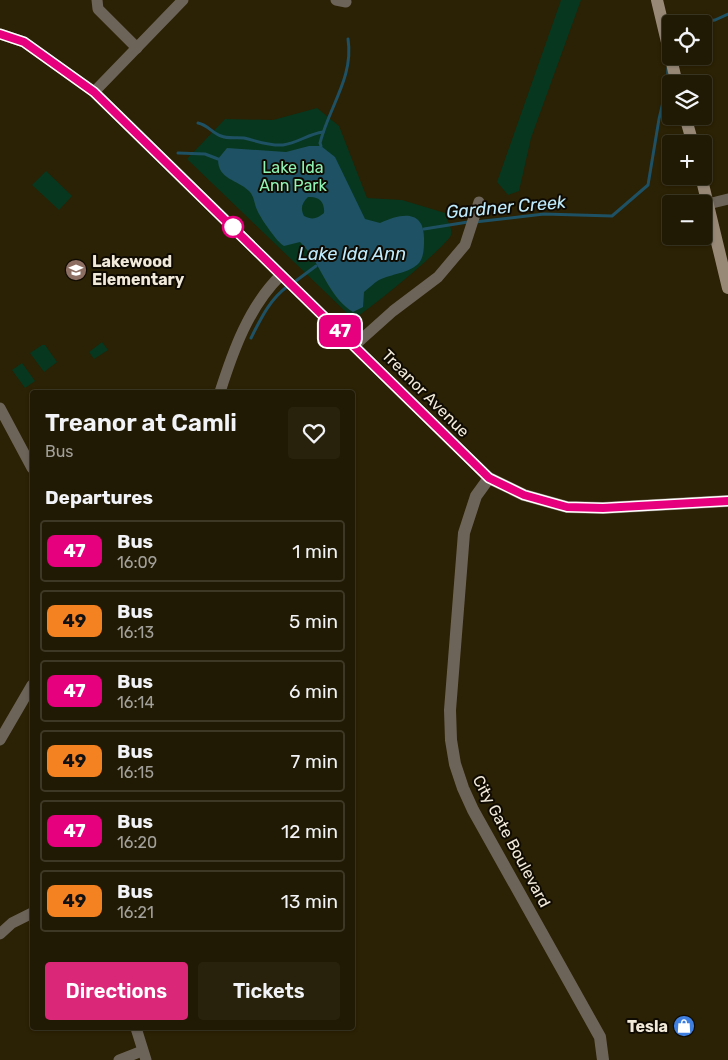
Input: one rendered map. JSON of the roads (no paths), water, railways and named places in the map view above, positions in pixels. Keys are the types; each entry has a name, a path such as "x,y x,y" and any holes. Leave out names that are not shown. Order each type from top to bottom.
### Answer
{"main road":[{"path":"657,0 675,75"},
{"path":"712,221 728,288"}],"street":[{"path":"97,0 98,9 137,48"},
{"path":"94,92 183,0"},
{"name":"Treanor Avenue","path":"0,34 24,42 94,92 489,478 524,495 567,507 603,508 728,502"},
{"path":"712,203 728,199"},
{"path":"355,345 393,311 438,277 465,245 479,202"},
{"path":"221,390 235,346 269,287 281,275"},
{"path":"0,408 30,464"},
{"name":"City Gate Boulevard","path":"489,478 476,496 464,533 450,710 451,740 455,764 473,810 600,1037 603,1060"},
{"path":"0,740 30,688"},
{"path":"0,934 12,923 30,915"},
{"path":"120,1060 144,1056 137,1030"}],"water":[{"name":"Lake Ida Ann","path":"309,146 321,146 335,157 365,219 380,223 403,216 416,218 423,230 424,246 421,261 411,269 375,283 364,292 363,307 353,312 344,305 330,288 313,259 300,242 284,246 281,244 260,216 251,193 225,175 219,166 218,159 227,148 286,152","holes":["308,197 318,199 322,203 324,213 319,217 310,218 304,216 302,206"]}],"waterway":[{"name":"Gardner Creek","path":"712,20 728,14"},
{"path":"321,146 320,143 324,130 344,79 349,53 348,39"},
{"name":"Gardner Creek","path":"475,222 544,214 612,216 648,185 659,119 667,85 668,68"},
{"path":"198,123 205,125 224,137 244,138 273,145 288,144 323,132"},
{"name":"Gardner Creek","path":"178,153 205,154 218,159"},
{"name":"Gardner Creek","path":"424,229 468,222"},
{"path":"293,283 316,266"},
{"path":"251,338 271,303 288,286"}],"place":[{"name":"Lakewood Elementary","path":"76,270"},
{"name":"Tesla","path":"684,1026"}],"park label":[{"name":"Lake Ida Ann Park","path":"293,176"}]}
